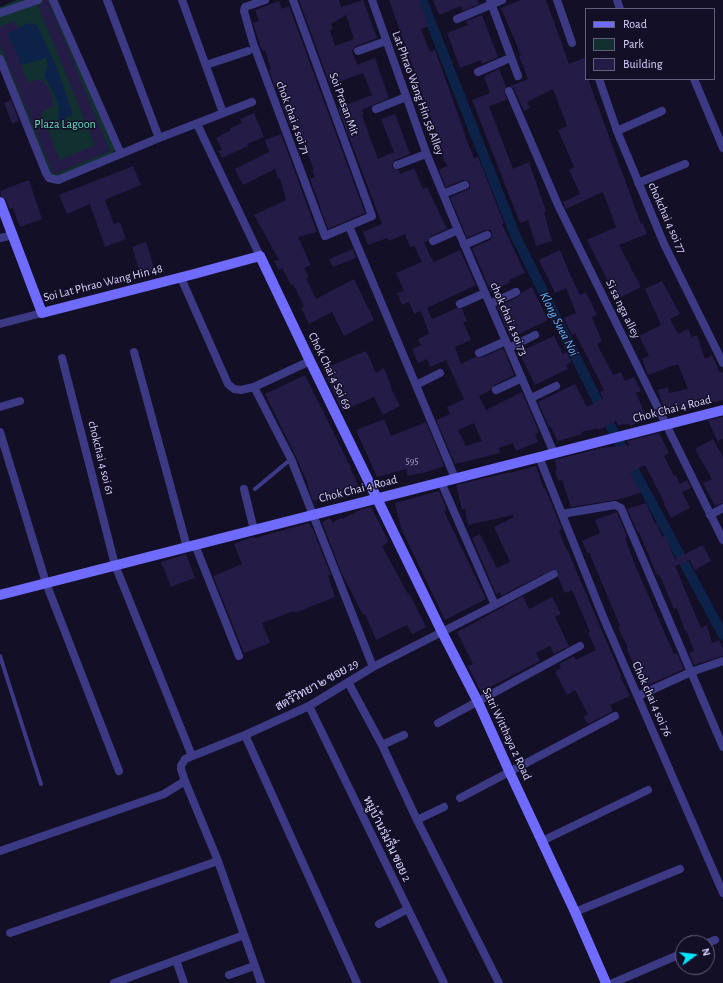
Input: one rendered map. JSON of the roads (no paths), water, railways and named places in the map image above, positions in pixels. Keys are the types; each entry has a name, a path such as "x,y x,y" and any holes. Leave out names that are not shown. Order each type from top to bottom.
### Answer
{"street":[{"path":"0,13 38,0"},
{"path":"53,0 121,154"},
{"path":"107,0 159,138"},
{"path":"182,0 223,113"},
{"name":"Soi Prasan Mit","path":"293,0 372,216 349,226"},
{"name":"Lat Phrao Wang Hin 58 Alley","path":"372,0 426,154 443,194"},
{"path":"457,19 491,2 502,0"},
{"path":"557,0 572,44"},
{"name":"chok chai 4 soi 71","path":"261,1 245,7 244,11 253,43 325,236 349,226"},
{"path":"491,2 510,58 518,76"},
{"path":"358,51 386,41"},
{"path":"206,66 248,51"},
{"path":"478,72 510,58"},
{"path":"0,59 46,173 49,178 58,180 159,138 252,102"},
{"name":"chokchai 4 soi 77","path":"599,80 617,131 664,244 723,363"},
{"path":"694,80 723,148"},
{"name":"Si sa nga alley","path":"509,91 558,206 723,540"},
{"path":"376,109 406,97"},
{"path":"617,131 662,111"},
{"path":"197,124 260,256"},
{"path":"397,165 426,154"},
{"path":"638,184 685,164"},
{"path":"443,194 465,184"},
{"name":"chok chai 4 soi 73","path":"443,194 554,453"},
{"name":"Soi Lat Phrao Wang Hin 48","path":"0,202 42,313 181,278 260,256"},
{"path":"349,226 455,478"},
{"path":"433,241 458,230"},
{"path":"0,238 13,235"},
{"path":"464,245 487,236"},
{"name":"Chok Chai 4 Soi 69","path":"260,256 378,498"},
{"path":"181,278 228,384 234,389 241,390 254,387 310,361"},
{"path":"490,304 516,292"},
{"path":"460,304 485,293"},
{"path":"0,324 42,313"},
{"path":"479,353 535,335"},
{"path":"134,352 191,546 238,656"},
{"name":"chokchai 4 soi 61","path":"62,358 115,565 192,756"},
{"path":"416,385 440,373"},
{"path":"496,390 522,378"},
{"path":"531,398 556,386"},
{"path":"254,387 291,459 373,667"},
{"path":"0,407 20,401"},
{"name":"Chok Chai 4 Road","path":"0,595 723,410"},
{"path":"0,432 46,583 119,771"},
{"name":"Chok chai 4 soi 76","path":"539,457 604,620 723,892"},
{"path":"441,482 495,605"},
{"path":"244,489 254,530"},
{"name":"Satri Witthaya 2 Road","path":"378,498 442,632 478,702 576,912 606,983"},
{"path":"562,514 615,505 619,506 723,747"},
{"path":"710,515 723,508"},
{"name":"สตรีวิทยา ๒ ซอย 29","path":"185,781 181,766 185,759 245,735 309,706 373,667 554,574"},
{"path":"438,723 580,646"},
{"path":"638,696 691,672 723,661"},
{"path":"348,682 382,745 417,820 499,983"},
{"name":"หมู่บ้านร่มรื่น ซอย 2","path":"309,706 444,983"},
{"path":"460,798 510,773 615,716"},
{"path":"382,745 404,734"},
{"path":"245,735 357,983"},
{"path":"0,851 164,794 185,781 218,861 261,983"},
{"path":"542,841 648,790"},
{"path":"417,820 444,807"},
{"path":"10,933 218,861"},
{"path":"576,912 680,869"},
{"path":"379,924 408,909"},
{"path":"114,983 244,935"},
{"path":"613,983 675,956"},
{"path":"176,960 184,983"},
{"path":"229,975 254,966"}],"lane":[{"path":"255,489 291,459"},
{"path":"0,656 41,784"}],"water":[{"path":"28,23 37,25 57,68 73,115 58,122 59,107 44,76 48,64 46,58 21,65 8,33"}],"waterway":[{"name":"Klong Suea Noi","path":"422,0 516,237 605,416 723,635"}],"park label":[{"name":"Plaza Lagoon","path":"65,124"}]}
